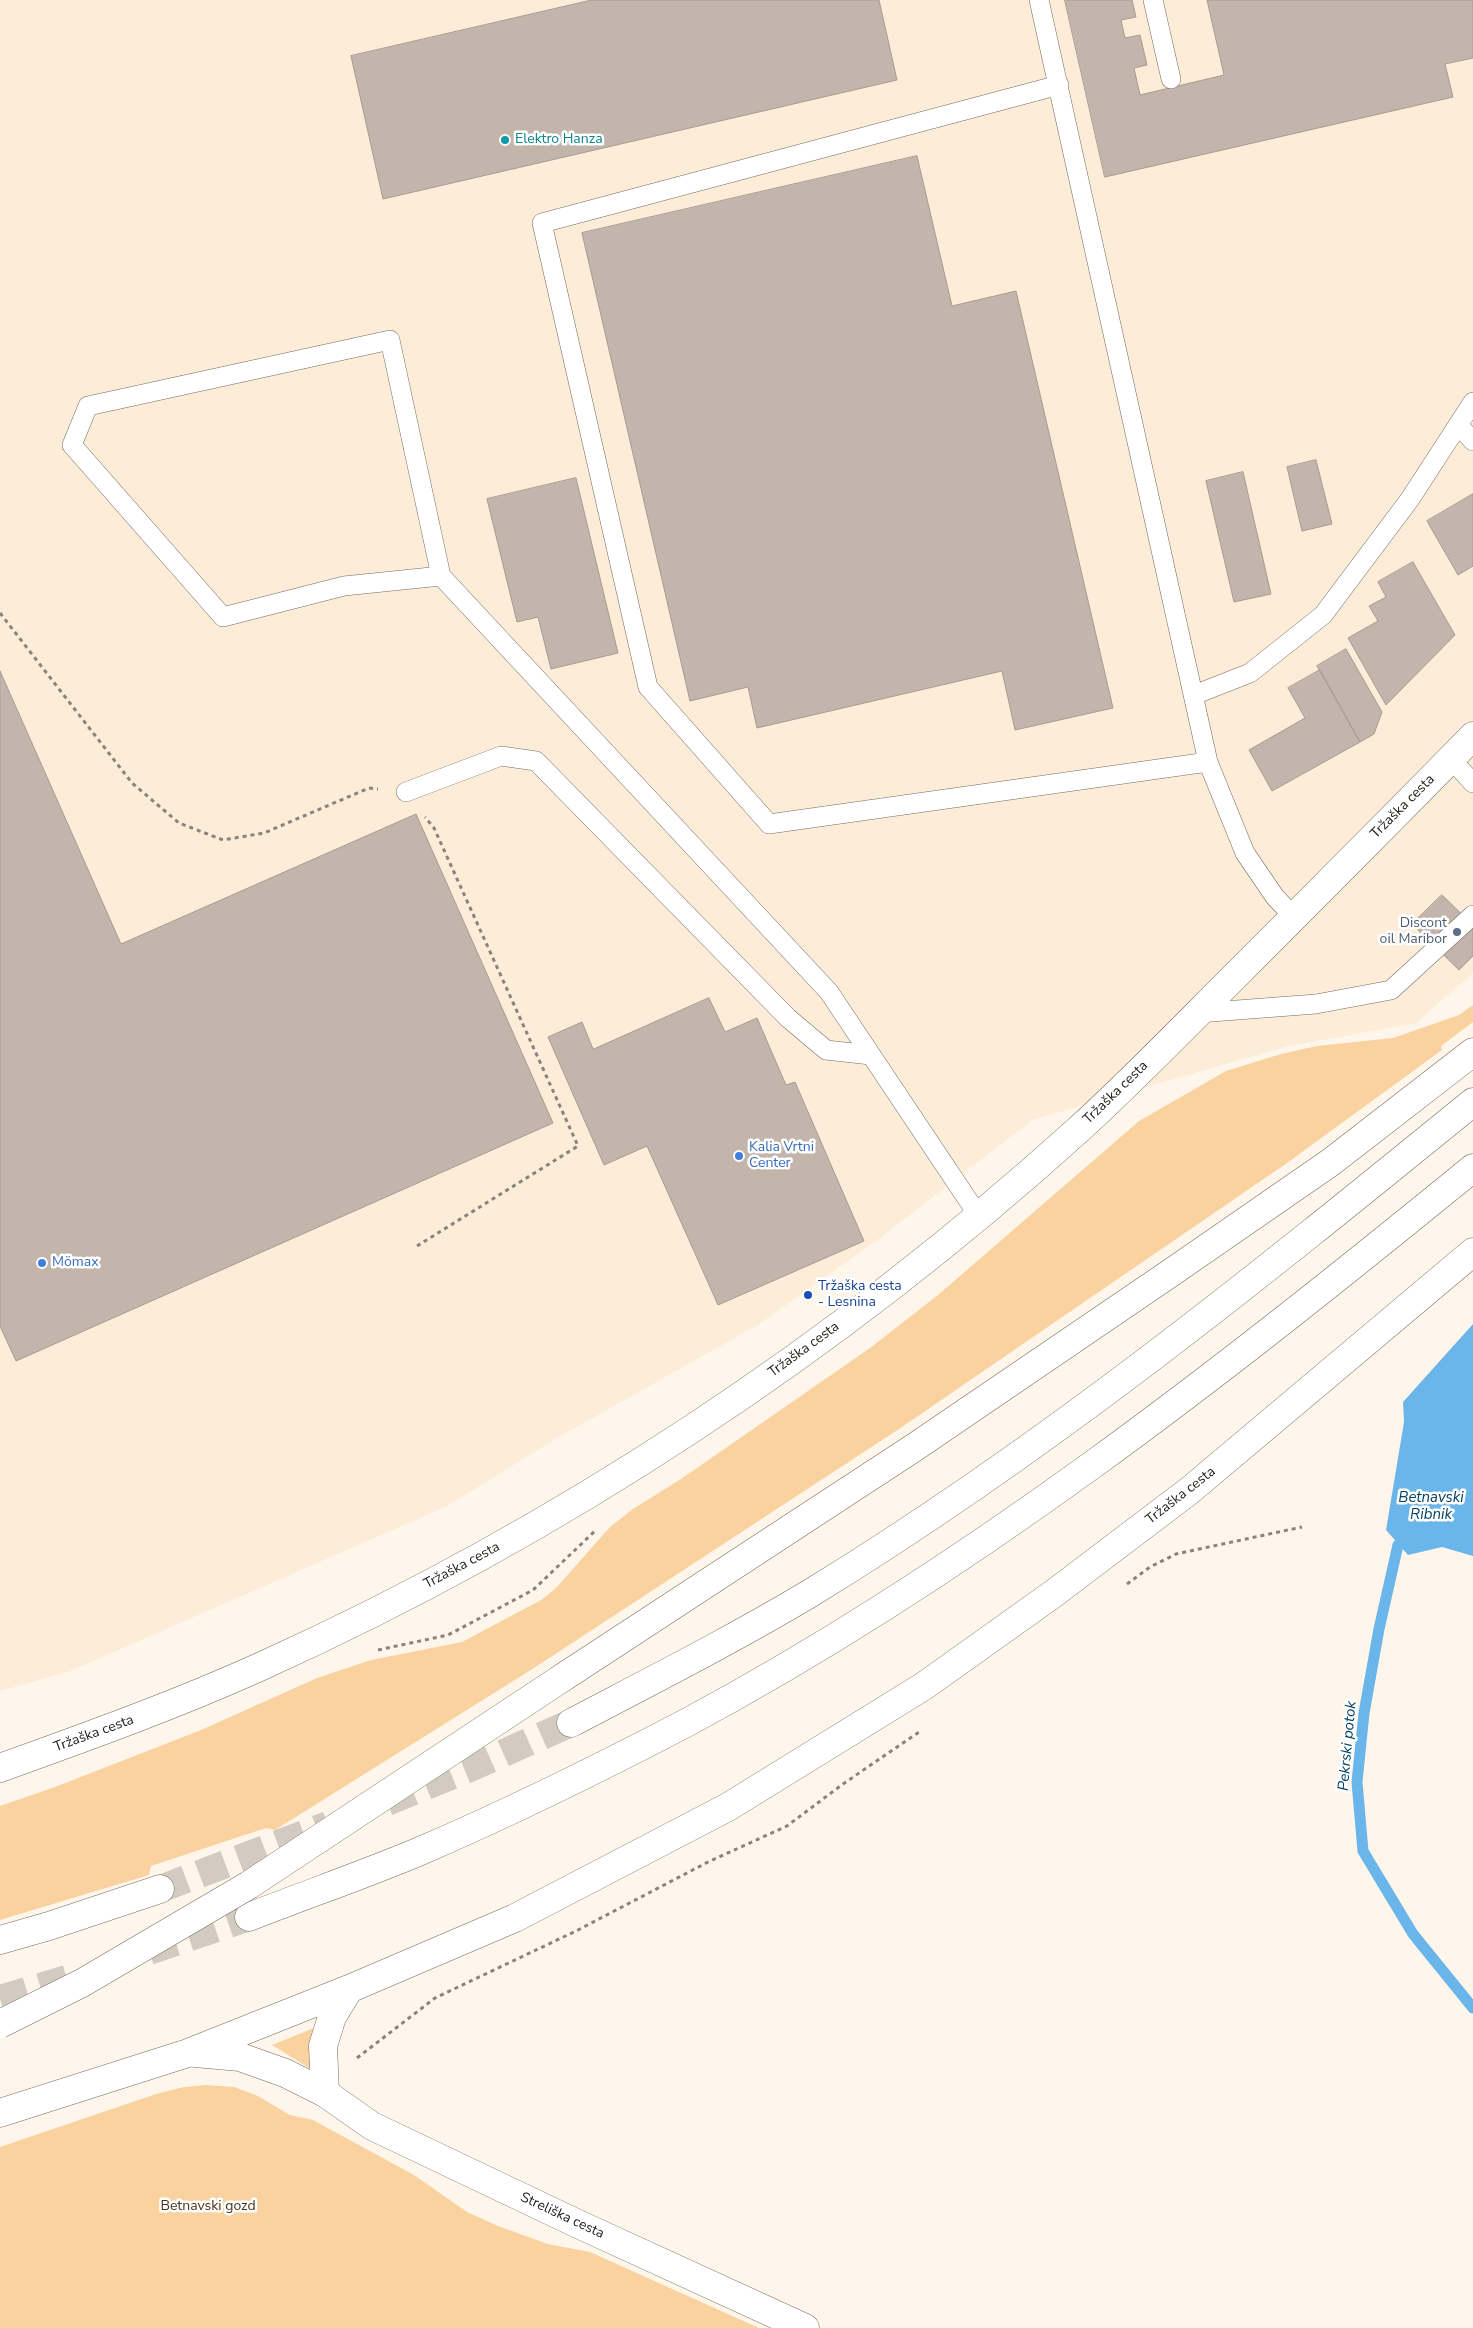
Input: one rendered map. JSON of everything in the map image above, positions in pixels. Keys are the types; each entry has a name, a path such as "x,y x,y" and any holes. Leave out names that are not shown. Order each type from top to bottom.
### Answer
{"main road":[{"name":"Tržaška cesta","path":"0,1768 154,1712 256,1669 382,1608 467,1564 576,1501 726,1405 891,1286 1079,1130 1473,736"},
{"path":"0,2024 82,1983 249,1885 915,1447 1332,1162 1473,1052"},
{"path":"572,1723 725,1642 808,1594 977,1484 1060,1427 1157,1354 1307,1236 1473,1102"},
{"path":"249,1917 414,1853 523,1805 688,1721 863,1620 978,1546 1115,1450 1349,1269 1473,1168"},
{"name":"Tržaška cesta","path":"0,2113 188,2053 349,1989 515,1918 728,1807 924,1686 1053,1594 1189,1491 1473,1252"},
{"path":"0,1940 49,1926 160,1889"},
{"path":"325,2093 322,2046 332,2016 349,1989"},
{"name":"Streliška cesta","path":"188,2053 240,2057 285,2073 325,2093 372,2126 578,2224 805,2328"}],"lane":[{"path":"1039,0 1208,762 1245,852 1276,897 1294,917"},
{"path":"1154,0 1171,79"},
{"path":"1059,85 542,223 648,687 769,824 1208,762"},
{"path":"441,576 344,586 223,617 72,445 88,406 390,340 441,576 828,992 978,1215"},
{"path":"1194,695 1250,673 1323,615 1410,499 1473,402"},
{"path":"1459,426 1473,441"},
{"path":"406,792 501,756 536,761 788,1018 826,1050 871,1055"},
{"path":"1451,758 1473,783"},
{"path":"1198,1013 1316,1004 1391,990 1473,915"}],"path":[{"path":"0,613 132,783 179,823 223,840 264,833 369,788 406,792 434,828 578,1146 417,1246"}],"shaded area":[{"path":"0,0 1473,0 1473,973 1416,1023 1284,1047 1032,1120 880,1238 759,1324 557,1438 447,1506 68,1672 0,1691"}],"green space":[{"path":"1473,1005 1473,1022 1441,1046 1442,1050 1287,1163 899,1429 534,1668 275,1830 266,1828 151,1866 149,1875 0,1920 0,1806 55,1787 201,1730 317,1678 371,1660 462,1642 541,1600 556,1588 610,1527 633,1509 681,1479 870,1348 938,1295 1139,1121 1226,1071 1281,1054 1317,1046 1393,1038 1459,1015"},
{"path":"314,2028 311,2042 314,2071 272,2045"},
{"name":"Betnavski gozd","path":"206,2085 234,2087 258,2096 290,2115 313,2120 414,2175 467,2212 498,2226 548,2244 590,2252 759,2328 0,2328 0,2147 156,2094 184,2087"}],"water":[{"name":"Betnavski Ribnik","path":"1473,1324 1473,1556 1442,1547 1408,1555 1386,1530 1404,1422 1403,1402"}],"building":[{"name":"Elektro Hanza","path":"592,0 879,0 897,80 383,199 351,56"},
{"path":"1065,0 1132,0 1136,17 1121,20 1125,38 1140,35 1147,65 1134,68 1140,95 1224,75 1207,0 1473,0 1473,58 1445,64 1453,97 1105,177"},
{"path":"917,156 952,306 1016,291 1113,708 1015,730 1002,671 757,728 748,687 690,701 582,233"},
{"path":"1316,460 1332,524 1302,531 1287,467"},
{"path":"1243,472 1271,594 1234,602 1206,481"},
{"path":"576,478 618,653 551,669 538,617 517,622 487,499"},
{"path":"1473,494 1473,566 1458,575 1427,521"},
{"path":"1413,562 1455,635 1386,705 1348,638 1378,621 1369,606 1386,597 1378,582"},
{"path":"1346,649 1382,712 1374,734 1360,742 1317,666"},
{"path":"1320,670 1360,742 1272,791 1249,750 1305,718 1288,688"},
{"path":"0,671 121,944 416,814 553,1123 16,1361 0,1326"},
{"path":"1442,895 1473,925 1473,956 1459,970 1412,924"},
{"name":"Kalia Vrtni Center","path":"709,998 725,1032 757,1018 786,1085 795,1082 864,1241 718,1305 647,1146 604,1165 548,1037 582,1022 593,1049"}],"waterway":[{"name":"Pekrski potok","path":"1398,1545 1379,1629 1364,1713 1357,1782 1363,1851 1413,1934 1473,2008"}],"tunnel":[{"path":"387,1802 470,1768 571,1723"},
{"path":"160,1889 328,1825"},
{"path":"149,1951 249,1917"},
{"path":"0,1999 77,1976"}],"place":[{"name":"Elektro Hanza","path":"505,140"},
{"name":"Discont oil Maribor","path":"1457,932"},
{"name":"Kalia Vrtni Center","path":"739,1156"},
{"name":"Mömax","path":"42,1263"},
{"name":"Tržaška cesta - Lesnina","path":"808,1295"}]}
